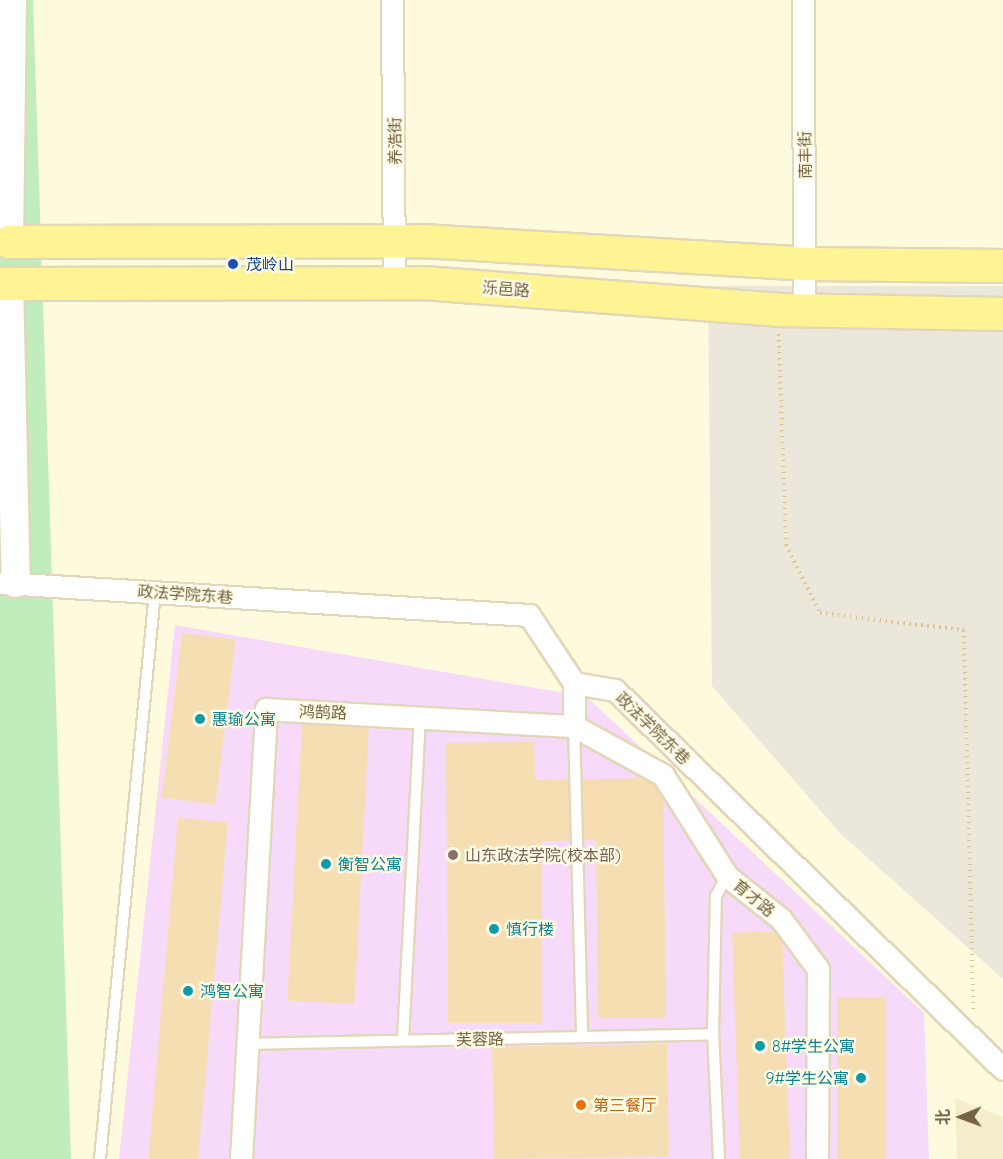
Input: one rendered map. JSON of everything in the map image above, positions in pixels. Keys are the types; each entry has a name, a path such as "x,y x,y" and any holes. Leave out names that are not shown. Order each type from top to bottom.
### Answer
{"main road":[{"path":"4,284 5,242 396,241 806,264 1003,266"},
{"name":"泺邑路","path":"4,284 394,283 791,310 1003,314"}],"street":[{"path":"5,242 12,0"},
{"name":"养浩街","path":"392,0 396,241 394,283"},
{"name":"南丰街","path":"791,310 806,264 803,0"},
{"path":"4,284 6,583"},
{"name":"政法学院东巷","path":"6,583 529,615 574,683 615,690 1003,1070"},
{"path":"574,683 574,726"},
{"name":"鸿鹄路","path":"241,1159 266,709 574,726 663,775 727,876"},
{"name":"育才路","path":"727,876 781,919 818,969 817,1159"}],"lane":[{"path":"100,1159 155,592"},
{"path":"403,1040 420,716"},
{"path":"574,726 582,1037"},
{"name":"育才路","path":"719,1159 713,1034 716,896 727,876"},
{"name":"芙蓉路","path":"247,1044 713,1034"}],"path":[{"path":"791,310 786,545 820,613 964,630 972,980"}],"shaded area":[{"path":"708,286 1003,286 1003,979 840,833 712,686"},
{"name":"山东政法学院(校本部)","path":"175,625 587,697 924,1013 929,1159 119,1159"},
{"path":"955,1098 1003,1117 1003,1159 957,1159"}],"green space":[{"path":"0,0 33,0 71,1159 0,1159"}],"building":[{"name":"惠瑜公寓","path":"182,633 236,640 215,804 162,798"},
{"name":"衡智公寓","path":"302,723 369,727 354,1004 287,1001"},
{"name":"慎行楼","path":"534,742 535,780 663,778 666,1018 598,1018 596,840 541,841 542,1023 448,1023 446,743"},
{"name":"鸿智公寓","path":"178,818 228,822 198,1159 148,1159"},
{"name":"8#学生公寓","path":"782,931 790,1159 740,1159 732,933"},
{"name":"9#学生公寓","path":"837,997 886,997 886,1159 837,1159"},
{"name":"第三餐厅","path":"667,1044 669,1156 494,1159 492,1047"}],"place":[{"name":"茂岭山","path":"233,264"},
{"name":"惠瑜公寓","path":"200,719"},
{"name":"山东政法学院(校本部)","path":"453,855"},
{"name":"衡智公寓","path":"326,864"},
{"name":"慎行楼","path":"494,929"},
{"name":"鸿智公寓","path":"188,991"},
{"name":"8#学生公寓","path":"760,1046"},
{"name":"9#学生公寓","path":"861,1078"},
{"name":"第三餐厅","path":"581,1105"}]}
